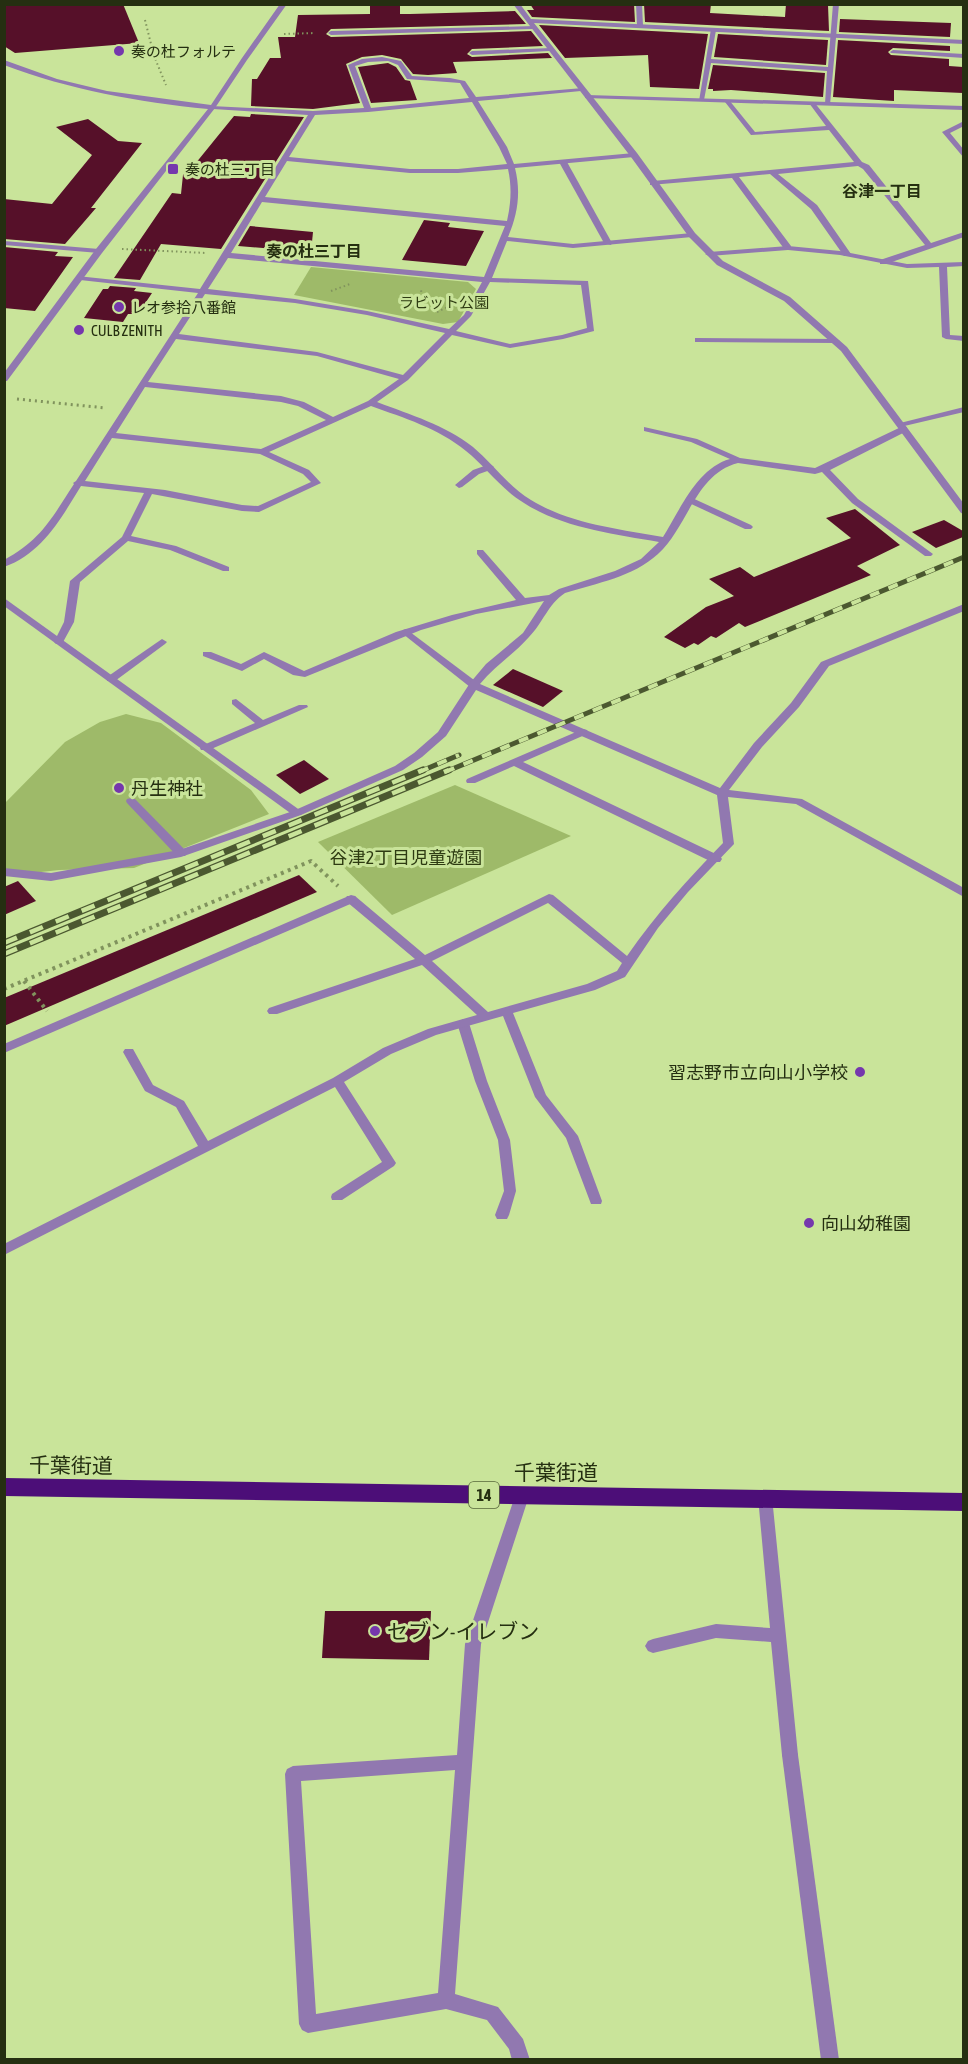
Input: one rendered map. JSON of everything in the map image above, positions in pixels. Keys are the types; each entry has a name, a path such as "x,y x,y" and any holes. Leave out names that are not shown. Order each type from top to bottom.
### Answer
{"highway":[{"name":"千葉街道","path":"4,1487 522,1496 765,1497 963,1502"}],"street":[{"path":"4,379 99,251 213,107 284,4"},
{"path":"516,4 634,155 692,235 710,254 787,299 836,341 963,511"},
{"path":"639,4 639,26"},
{"path":"828,104 836,4"},
{"path":"331,33 530,24 639,26 963,42"},
{"path":"701,100 713,30"},
{"path":"472,53 549,49"},
{"path":"893,52 963,56"},
{"path":"262,452 371,404 405,378 454,332 467,316 487,280 510,224 515,199 511,166 503,147 463,82 451,78 418,81 409,78 399,62 390,59 360,61 351,65 368,110"},
{"path":"708,61 830,69"},
{"path":"4,62 110,94 213,107 313,113 368,110 581,89"},
{"path":"587,97 963,108"},
{"path":"728,101 753,134 831,128"},
{"path":"812,103 859,164"},
{"path":"4,564 26,552 46,534 226,255 313,113"},
{"path":"963,123 946,132 963,156"},
{"path":"285,159 410,171 458,171 634,155"},
{"path":"563,162 608,243"},
{"path":"653,183 859,164 866,167 930,246"},
{"path":"772,172 814,207 847,254"},
{"path":"734,176 788,248"},
{"path":"259,199 510,224"},
{"path":"883,262 963,234"},
{"path":"505,239 573,246 692,235"},
{"path":"4,243 99,251"},
{"path":"710,254 788,248 847,254 907,266 963,264"},
{"path":"80,278 203,289 312,303 510,346 563,337 591,329 585,283 487,280 226,255"},
{"path":"943,265 946,337 963,339"},
{"path":"174,336 317,354 405,378"},
{"path":"698,340 836,341"},
{"path":"143,384 281,399 301,404 333,420"},
{"path":"371,404 445,433 463,443 516,494 547,512 612,530 665,540"},
{"path":"207,654 242,668 264,655 297,673 305,674 406,632 439,621 522,601 552,597 562,591 638,566 655,553 690,500 715,471 732,461 815,471 824,470 902,427 963,408"},
{"path":"647,429 696,439 717,447 738,460"},
{"path":"77,483 259,509 317,483 306,472 262,452 110,435"},
{"path":"459,484 476,472 490,467"},
{"path":"824,470 855,501 928,554"},
{"path":"60,642 69,622 75,580 126,538 149,492"},
{"path":"690,500 748,527"},
{"path":"126,538 173,548 226,569"},
{"path":"480,552 522,601"},
{"path":"4,872 51,877 181,854 297,813 399,768 442,734 474,685 490,666 526,635 552,597"},
{"path":"4,601 297,813"},
{"path":"4,1250 337,1081 387,1051 432,1032 591,987 621,974 654,925 684,889 729,844 722,793 758,745 795,705 825,664 963,607"},
{"path":"406,632 474,685 722,793 798,801 963,893"},
{"path":"111,679 162,642"},
{"path":"236,702 262,724"},
{"path":"205,748 303,707"},
{"path":"471,781 583,732"},
{"path":"514,762 716,859"},
{"path":"131,801 181,854"},
{"path":"273,1011 424,960 549,898 629,963"},
{"path":"4,1049 351,899 424,960 485,1016"},
{"path":"507,1012 541,1097 572,1136 596,1201"},
{"path":"463,1023 481,1081 504,1140 510,1191 502,1215"},
{"path":"129,1052 149,1088 180,1104 206,1148"},
{"path":"337,1081 390,1163 337,1197"},
{"path":"446,2000 473,1644 522,1496"},
{"path":"765,1497 790,1755 830,2060"},
{"path":"653,1646 716,1631 778,1636"},
{"path":"465,1762 293,1774 308,2024 446,2000 492,2013 517,2044 521,2060"}],"path":[{"path":"145,20 154,56 171,92"},
{"path":"279,34 331,33"},
{"path":"118,249 226,255"},
{"path":"312,303 332,290 354,283"},
{"path":"402,321 422,299 422,290 418,286"},
{"path":"422,290 426,289"},
{"path":"411,313 432,313 448,307 457,299"},
{"path":"17,399 125,410"},
{"path":"4,989 310,861 351,899"},
{"path":"24,981 58,1026"}],"green space":[{"name":"ラビット公園","path":"311,267 468,282 476,289 458,322 443,324 294,295"},
{"path":"126,714 161,723 251,790 269,814 134,868 59,870 5,876 5,803 65,742 100,722"},
{"name":"谷津2丁目児童遊園","path":"455,785 571,836 392,915 318,842"}],"building":[{"path":"4,4 123,4 139,43 15,53 4,46"},
{"path":"370,4 400,4 400,14 515,11 526,24 331,29 326,34 331,37 531,31 543,46 472,49 467,54 472,57 548,53 552,58 453,62 457,73 428,75 413,74 401,59 382,55 362,57 346,64 360,103 313,109 251,106 252,79 257,79 270,58 281,58 278,37 295,37 298,15 370,14"},
{"path":"530,4 634,4 635,22 532,17 527,10 534,10"},
{"path":"644,4 711,4 710,13 785,17 786,4 828,5 829,31 645,22"},
{"path":"840,19 951,23 950,37 839,32"},
{"path":"539,25 708,34 699,89 650,87 648,55 565,58"},
{"path":"718,34 828,40 826,65 714,57"},
{"path":"838,40 950,46 950,51 893,48 888,52 891,55 949,59 949,66 963,67 963,93 894,90 894,101 833,97"},
{"path":"388,63 396,67 405,80 410,81 417,100 371,103 358,67"},
{"path":"713,65 825,73 823,97 731,90 713,91 713,89 708,89"},
{"path":"251,114 304,117 221,249 161,244 140,280 114,278 172,193 181,194 183,175 191,169 234,116 250,117"},
{"path":"88,119 118,141 142,143 91,208 96,208 65,244 4,239 4,199 52,204 92,155 56,127"},
{"path":"424,220 450,223 448,227 484,231 466,266 402,260"},
{"path":"250,226 313,232 311,252 238,246"},
{"path":"4,247 58,252 55,256 73,257 35,311 4,308"},
{"name":"レオ参拾八番館","path":"110,286 136,288 134,291 152,293 138,314 128,314 123,322 84,318 103,289 108,289"},
{"path":"855,509 900,545 857,566 871,575 745,627 739,623 716,638 711,636 698,645 694,643 685,648 664,637 706,607 734,596 709,579 740,567 754,577 851,538 826,518"},
{"path":"944,520 963,531 963,537 936,548 912,532"},
{"path":"513,669 563,691 543,707 493,685"},
{"path":"304,760 329,779 300,794 276,775"},
{"path":"299,875 317,892 4,1026 4,998"},
{"path":"18,881 36,901 4,915 4,887"},
{"path":"325,1611 431,1611 429,1660 322,1658"}],"railway":[{"path":"445,772 964,557"},
{"path":"419,772 459,755"},
{"path":"4,943 423,770"},
{"path":"4,954 449,770"}],"place":[{"name":"奏の杜フォルテ","path":"119,51"},
{"name":"奏の杜三丁目","path":"173,169"},
{"name":"レオ参拾八番館","path":"119,307"},
{"name":"CULB ZENITH","path":"79,330"},
{"name":"丹生神社","path":"119,788"},
{"name":"習志野市立向山小学校","path":"860,1072"},
{"name":"向山幼稚園","path":"809,1223"},
{"name":"セブン-イレブン","path":"375,1631"}],"district":[{"name":"谷津一丁目","path":"882,191"},
{"name":"奏の杜三丁目","path":"314,251"}]}
